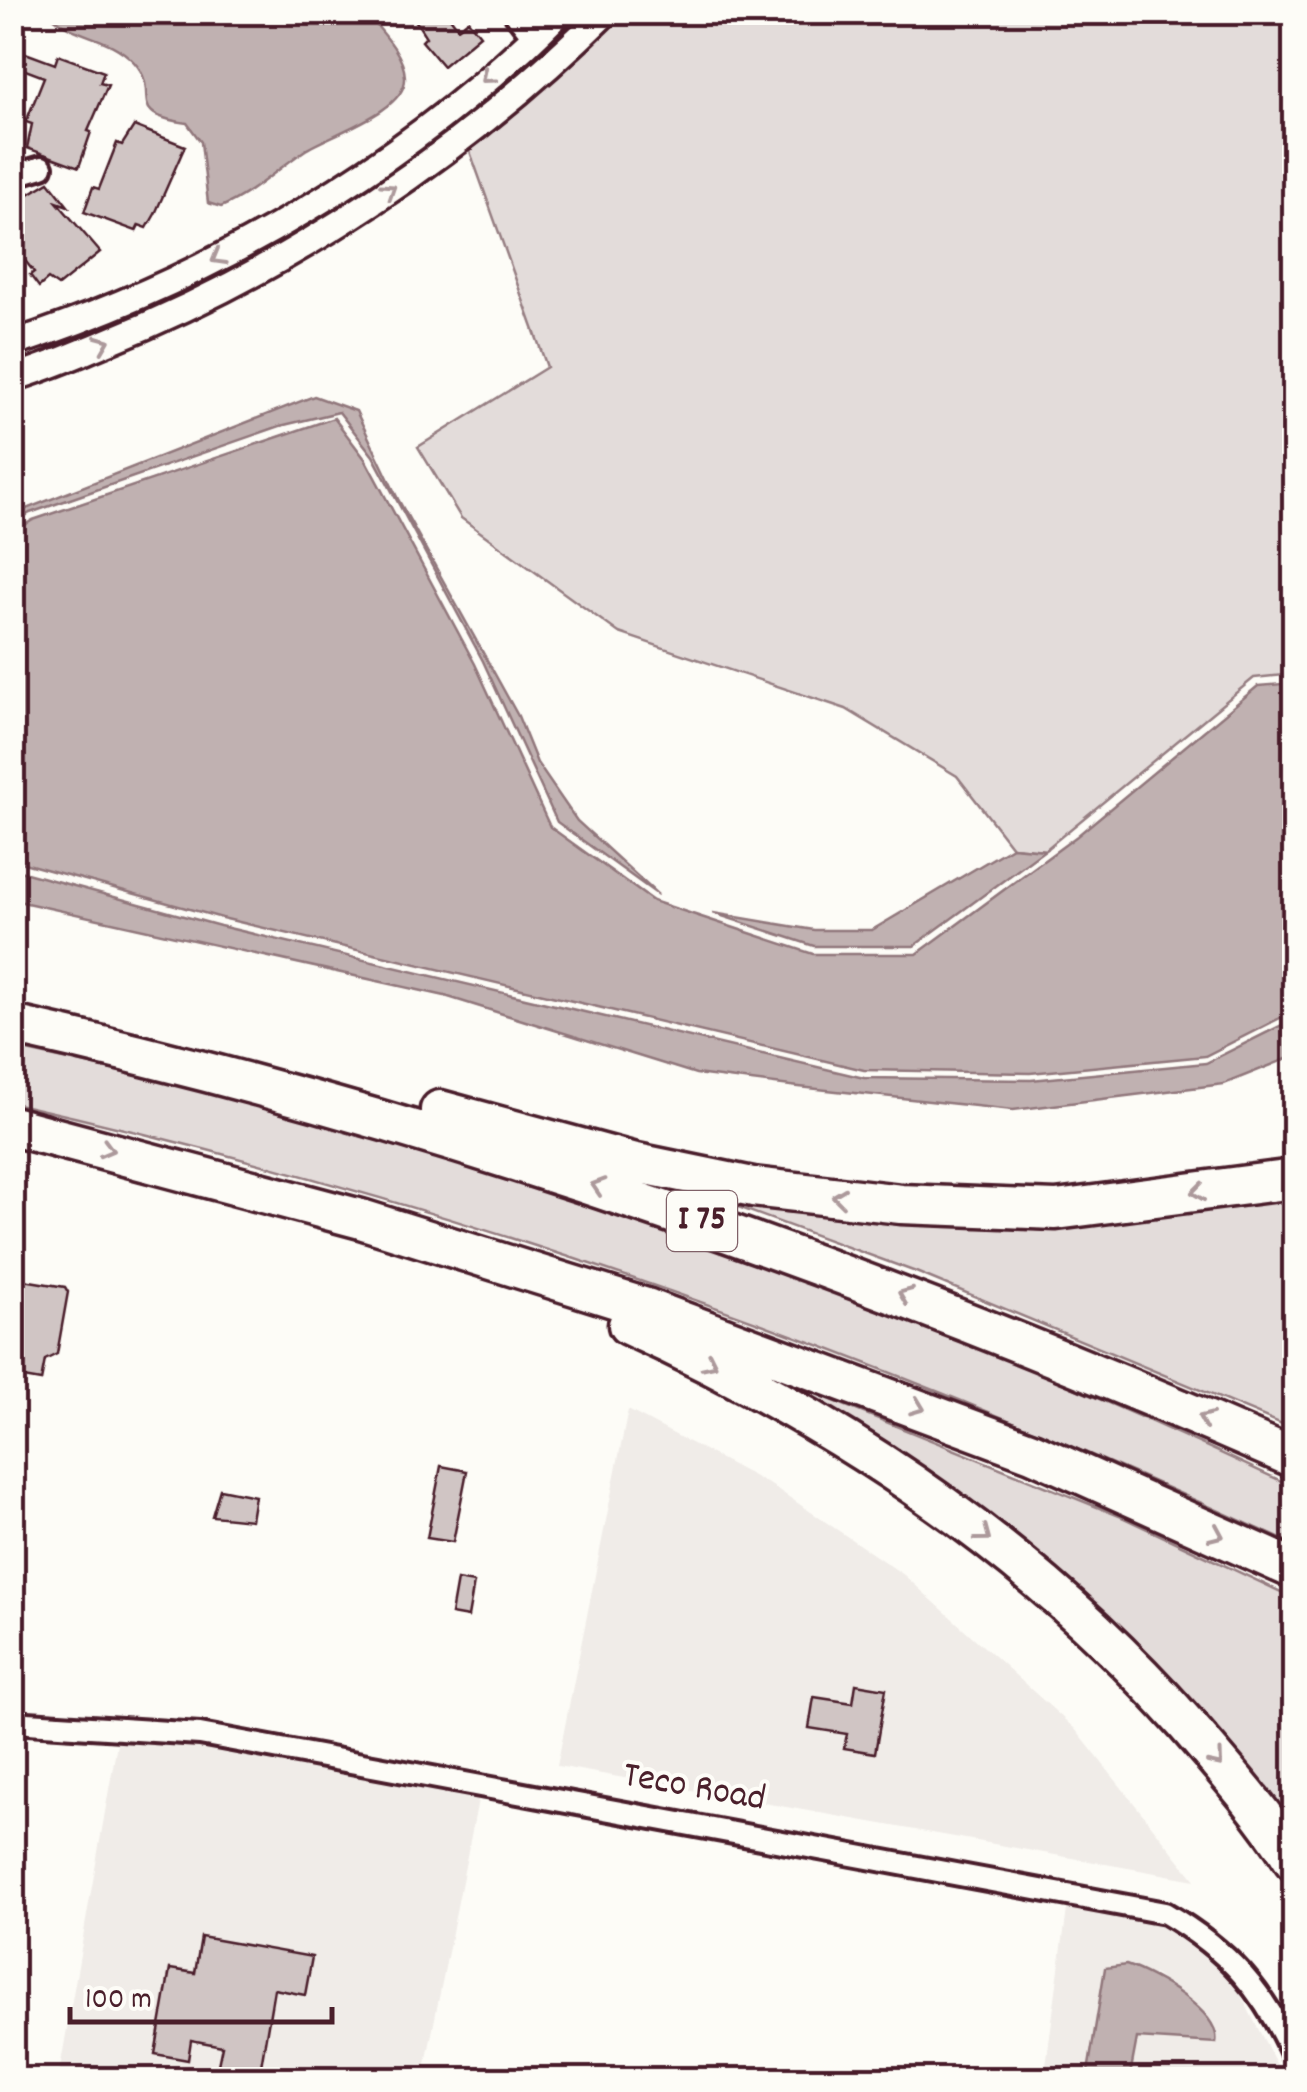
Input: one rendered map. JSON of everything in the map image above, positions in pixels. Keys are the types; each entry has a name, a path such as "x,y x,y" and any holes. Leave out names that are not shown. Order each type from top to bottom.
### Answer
{"highway":[{"name":"I 75","path":"12,1025 407,1125 686,1214 1059,1356 1294,1458"},
{"path":"90,1042 210,1056 286,1071 632,1162 752,1188 864,1200 1056,1210 1294,1179"},
{"path":"12,1126 462,1249 836,1374 1032,1452 1294,1569"},
{"path":"462,1249 773,1394 922,1488 1051,1589 1116,1650 1208,1748 1294,1861"}],"street":[{"path":"514,12 534,38"},
{"path":"12,344 195,271 334,192 429,126 560,12"},
{"path":"12,378 167,318 299,249 437,158 549,69 606,12"},
{"path":"12,176 42,167"},
{"name":"Teco Road","path":"12,1722 200,1734 1165,1913 1211,1940 1246,1976 1294,2058"}],"shaded area":[{"path":"49,13 366,13 396,51 405,77 402,90 380,112 304,151 221,207 208,203 201,142 187,123 167,119 149,108 142,73 134,62 113,46 69,28"},
{"path":"620,13 1294,13 1294,674 1254,678 1045,850 1012,847 957,776 846,709 619,633 461,518 418,447 547,367 468,146 557,75"},
{"path":"314,396 356,411 398,499 518,716 537,763 577,821 658,895 557,822 483,661 373,456 339,412 280,426 30,513 13,523 13,514"},
{"path":"334,418 365,459 475,664 550,827 653,901 813,954 917,954 1077,836 1258,686 1294,683 1294,1011 1205,1056 1030,1073 864,1070 222,918 13,860 13,532 33,520"},
{"path":"1012,847 1045,850 914,946 814,946 713,913 814,930 872,930"},
{"path":"12,869 220,926 864,1078 1031,1080 1206,1063 1294,1019 1294,1056 1224,1084 1013,1110 696,1074 445,996 13,900"},
{"path":"13,1048 178,1085 342,1128 666,1230 826,1288 984,1350 1294,1487 1294,1545 982,1409 666,1290 343,1187 13,1103"},
{"path":"686,1188 805,1204 1294,1188 1294,1429 916,1272"},
{"path":"747,1366 1122,1517 1294,1598 1294,1848 1189,1715"},
{"path":"628,1410 774,1487 904,1575 1075,1729 1195,1880 557,1766"},
{"path":"118,1738 199,1743 479,1795 423,2079 58,2080"},
{"path":"1068,1902 1161,1921 1205,1947 1229,1972 1284,2079 1124,2079 1131,2070 1137,2038 1216,2043 1199,2009 1154,1974 1088,2071 1097,2079 1044,2080"},
{"path":"1126,1965 1168,1985 1197,2007 1215,2031 1216,2043 1137,2038 1131,2070 1124,2079 1097,2079 1088,2072 1105,1968"}],"building":[{"path":"410,12 446,12 458,28 468,20 480,35 443,66 422,41 426,37"},
{"path":"12,48 55,64 58,55 104,72 100,83 108,85 88,131 91,132 79,167 27,148 32,124 26,122 44,77 12,65"},
{"path":"134,126 185,146 147,228 139,225 136,231 84,212 93,187 99,189 117,143 122,145"},
{"path":"49,182 68,206 57,202 100,252 58,286 48,279 39,287 30,275 34,272 12,244 12,204"},
{"path":"12,1278 65,1287 68,1292 57,1354 45,1360 41,1381 12,1376"},
{"path":"441,1466 467,1471 453,1542 427,1538"},
{"path":"220,1489 255,1496 251,1520 212,1516"},
{"path":"457,1580 474,1583 468,1617 451,1614"},
{"path":"856,1684 886,1689 875,1753 844,1748 847,1734 809,1728 814,1697 853,1703"},
{"path":"201,1937 312,1957 305,1995 274,1989 260,2072 218,2065 222,2046 191,2040 188,2060 155,2054 170,1969 195,1973"}]}
